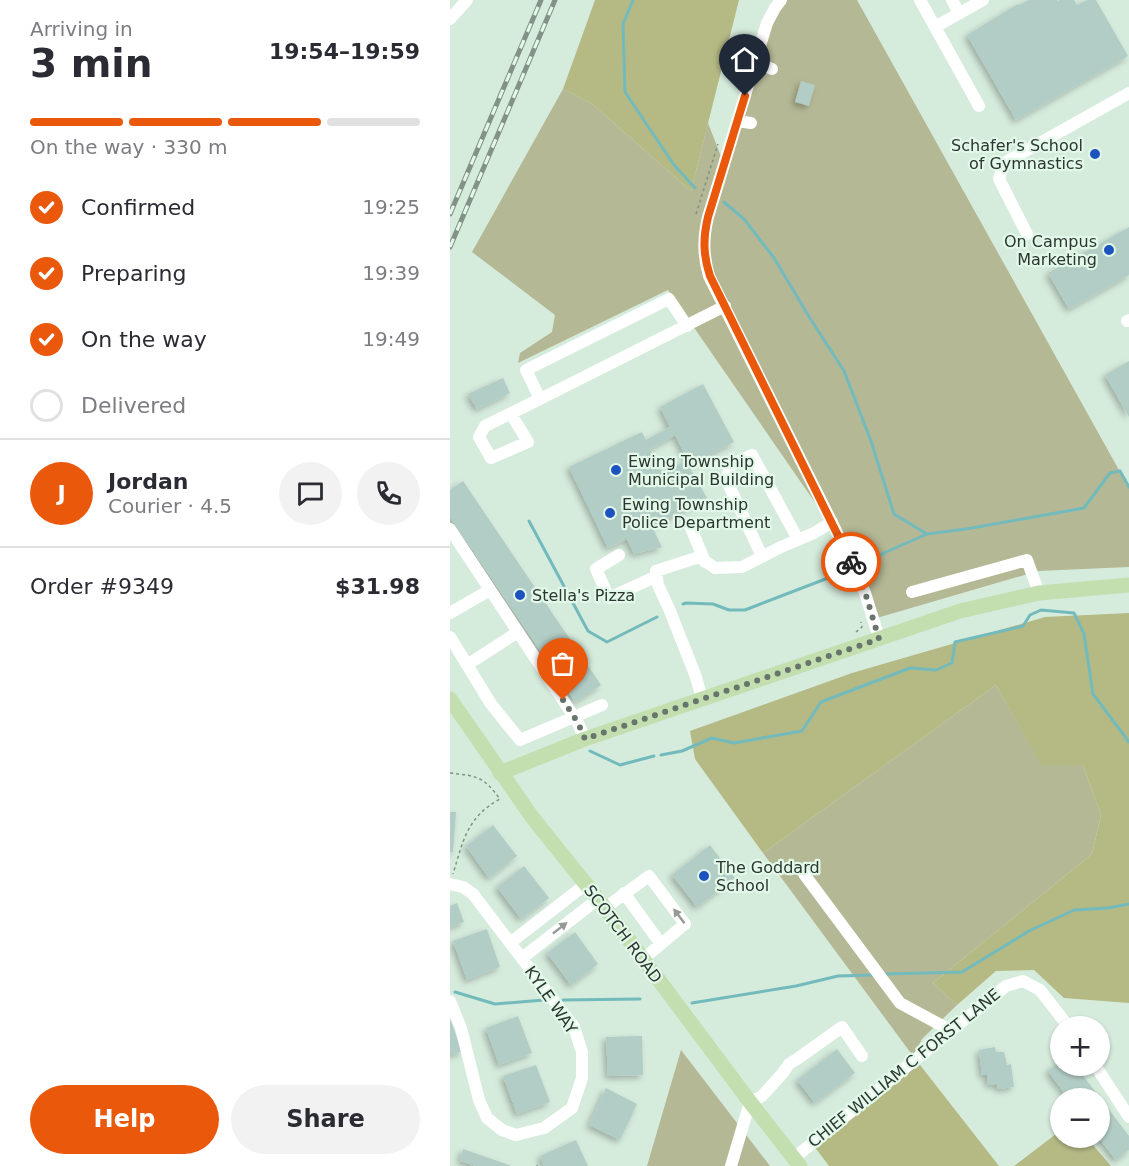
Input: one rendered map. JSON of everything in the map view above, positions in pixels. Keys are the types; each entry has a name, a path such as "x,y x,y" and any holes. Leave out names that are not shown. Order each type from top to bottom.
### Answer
{"main road":[{"path":"500,773 585,739 960,611 1039,593 1129,585"},
{"name":"SCOTCH ROAD","path":"450,700 532,817 586,884 797,1162"}],"street":[{"path":"450,19 467,0"},
{"path":"781,0 767,23 704,231 705,261 710,276 860,582 879,639"},
{"path":"920,0 979,106"},
{"path":"952,0 959,13"},
{"path":"935,27 983,0"},
{"path":"755,62 772,69"},
{"path":"1027,234 999,179 1004,163 1129,93"},
{"path":"737,121 751,123"},
{"path":"540,399 526,370 669,299 687,326"},
{"path":"511,414 725,306"},
{"path":"763,556 726,479 731,465 752,455 794,532 796,540"},
{"path":"702,699 696,677 670,611 657,585 656,571 699,556 715,568 742,567 832,522"},
{"path":"689,523 705,562"},
{"path":"450,529 574,717 585,739"},
{"path":"619,555 596,569 609,598 657,576"},
{"path":"912,592 1027,560 1039,593"},
{"path":"450,613 490,590"},
{"path":"450,663 465,661 518,632"},
{"path":"450,637 491,704 520,740 602,705"},
{"path":"804,874 900,1003 950,1030"},
{"name":"KYLE WAY","path":"522,958 601,904 624,893 649,876 686,924 661,944"},
{"name":"KYLE WAY","path":"450,884 463,887 473,894 574,1027 582,1052 582,1078 572,1108 544,1128 516,1135 502,1130 487,1118 461,1028 450,1000"},
{"path":"510,943 586,884"},
{"path":"624,893 661,944 643,959"},
{"name":"CHIEF WILLIAM C FORST LANE","path":"797,1162 933,1050 950,1030 1006,986 1023,981 1040,990 1060,1016"},
{"path":"731,1166 750,1102 762,1096 789,1064 842,1028 862,1056"},
{"path":"1102,1076 1129,1117"}],"path":[{"path":"696,221 697,209 718,142"},
{"path":"839,563 852,593"},
{"path":"852,636 862,627 861,620"},
{"path":"450,772 484,780 500,799 488,805 470,825 463,839 450,884"}],"green space":[{"path":"595,0 739,0 691,191 591,103 563,89"},
{"path":"782,0 857,0 1129,488 1129,567 1038,571 870,620 836,533 668,290 518,363 520,353 552,332 555,315 472,252 563,89 591,103 691,191 708,123 722,159"},
{"path":"1129,613 1129,1003 1064,998 1034,970 996,971 957,1005 933,983 1092,854 1101,815 1083,765 1041,765 996,685 763,853 695,759 690,731 852,673 1045,617"},
{"path":"996,685 1041,764 1083,765 1101,815 1092,854 933,983 957,1005 922,1039 913,1056 763,853"},
{"path":"681,1050 770,1166 647,1166"},
{"path":"913,1056 999,1166 829,1166 808,1138"},
{"path":"1050,1139 1050,1148 1095,1148 1111,1166 1014,1166"}],"building":[{"path":"1029,0 1074,0 1077,5 1087,0 1096,0 1128,56 1016,120 967,35 1018,4"},
{"path":"801,81 815,85 809,106 795,102"},
{"name":"On Campus Marketing","path":"1129,227 1129,275 1069,309 1048,273"},
{"path":"1129,361 1129,417 1105,375"},
{"path":"503,378 510,393 477,409 468,394"},
{"name":"Ewing Township Municipal Building","path":"703,384 734,442 690,465 675,435 650,449 662,473 686,461 707,498 652,527 662,547 634,554 627,539 608,548 569,467 642,432 646,440 670,427 660,407"},
{"path":"463,481 601,685 575,702 450,517 450,490"},
{"path":"450,812 456,812 453,852 450,852"},
{"path":"493,825 517,856 489,878 466,846"},
{"name":"The Goddard School","path":"710,845 735,878 697,907 672,875"},
{"path":"524,866 549,898 521,919 497,887"},
{"path":"457,903 464,922 450,927 450,906"},
{"path":"487,929 500,967 467,980 453,941"},
{"path":"575,932 598,964 571,985 547,953"},
{"path":"518,1016 532,1053 499,1065 486,1028"},
{"path":"450,1019 462,1051 452,1055 450,1050"},
{"path":"642,1036 643,1075 608,1076 606,1037"},
{"path":"995,1047 996,1052 1004,1052 1007,1065 1011,1064 1014,1087 998,1089 997,1084 988,1085 987,1075 982,1075 979,1050"},
{"path":"837,1049 855,1073 815,1103 797,1080"},
{"path":"536,1065 550,1102 517,1114 503,1076"},
{"path":"1052,1076 1083,1076 1092,1088 1061,1088"},
{"path":"606,1088 637,1104 620,1140 589,1125"},
{"path":"1110,1111 1129,1136 1129,1150 1116,1160 1107,1148 1110,1148"},
{"path":"576,1140 588,1166 544,1166 540,1156"},
{"path":"463,1149 512,1166 476,1166 460,1161"}],"waterway":[{"path":"633,0 623,24 625,92 674,165 695,188"},
{"path":"724,202 744,219 774,258 844,371 871,441 894,514 927,534 1084,508 1110,473 1120,471 1129,487"},
{"path":"529,521 588,631 607,642 657,617"},
{"path":"870,561 927,534"},
{"path":"683,604 713,604 729,610 745,610 828,578"},
{"path":"661,755 682,751 712,738 734,743 802,731 821,702 910,668 936,670 952,663 955,642 1023,626 1030,615 1041,610 1074,613 1084,634 1093,694 1129,742"},
{"path":"590,751 620,765 654,756"},
{"path":"884,974 962,972 1029,931 1074,910 1129,904"},
{"path":"692,1003 796,986 838,976 874,975"},
{"path":"455,992 495,1004 544,1000"},
{"path":"563,1000 640,999"}],"railway":[{"path":"450,214 541,0"},
{"path":"450,247 555,0"}],"way so far":[{"path":"563,700 585,739 879,639 865,592 851,562"}],"place":[{"name":"Schafer's School of Gymnastics","path":"1095,154"},
{"name":"On Campus Marketing","path":"1109,250"},
{"name":"Ewing Township Municipal Building","path":"616,470"},
{"name":"Ewing Township Police Department","path":"610,513"},
{"name":"Stella's Pizza","path":"520,595"},
{"name":"The Goddard School","path":"704,876"}],"route":[{"path":"745,96 704,231 705,261 710,276 851,562"}]}
